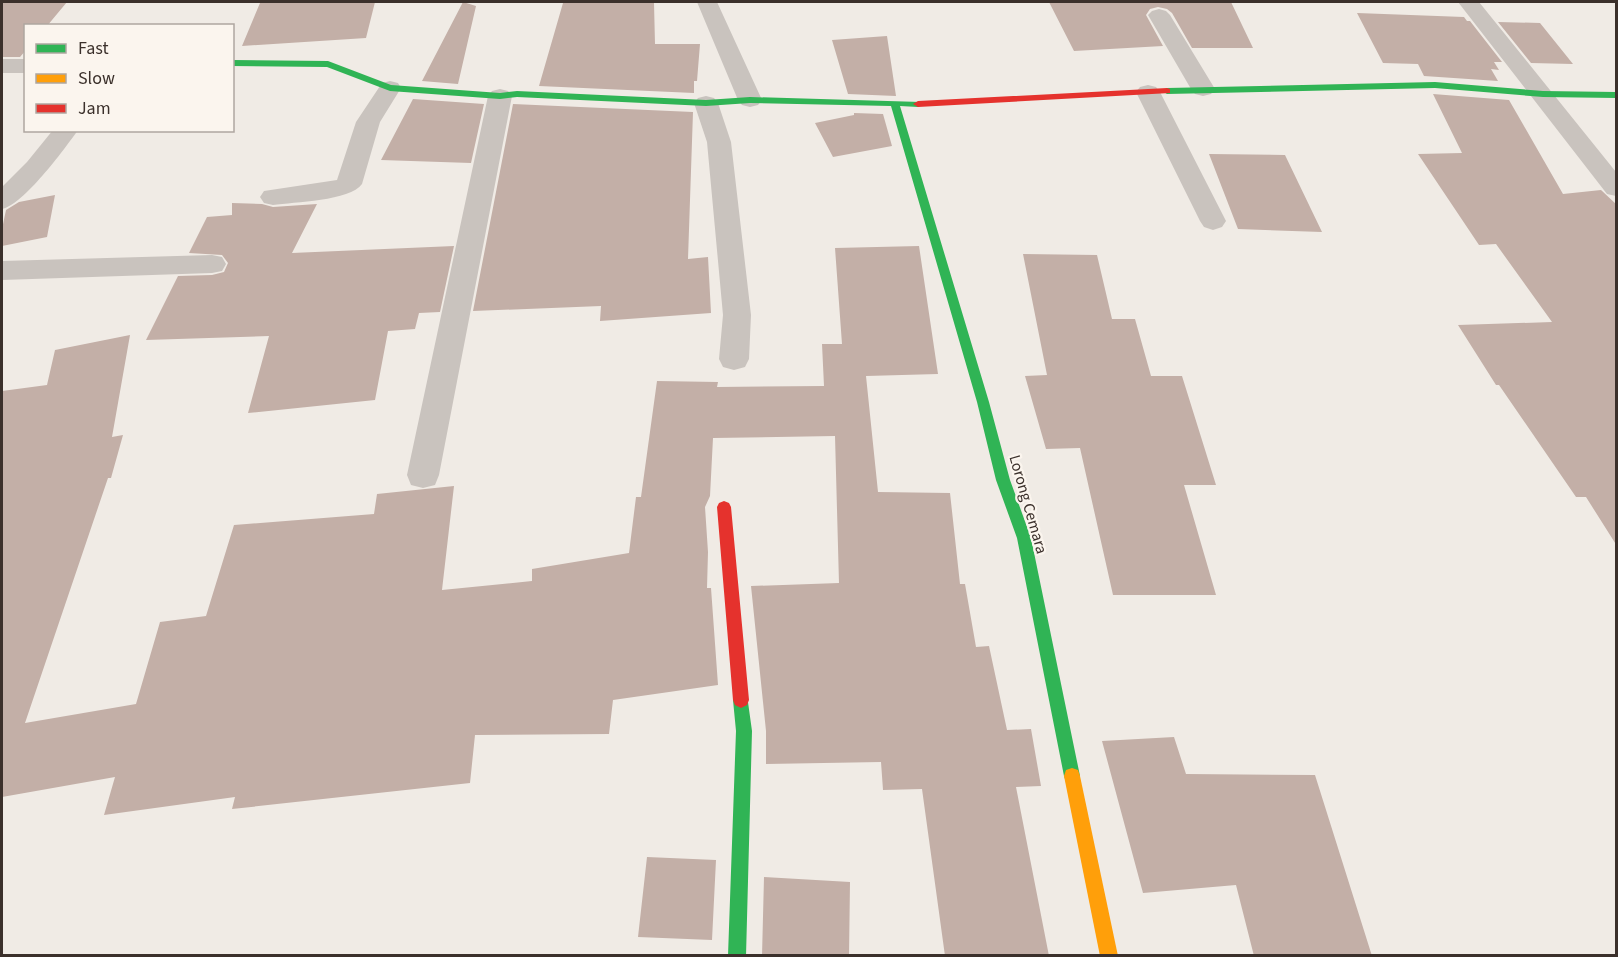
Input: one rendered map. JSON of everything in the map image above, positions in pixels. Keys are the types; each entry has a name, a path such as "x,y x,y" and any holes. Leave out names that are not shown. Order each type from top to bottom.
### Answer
{"street":[{"path":"707,2 750,100"},
{"path":"1468,2 1617,188"},
{"path":"1159,15 1203,89"},
{"path":"234,63 328,64 390,88 500,96 517,94 706,103 750,100 895,105 1203,89 1435,85 1543,94 1617,94"},
{"path":"2,66 24,66"},
{"path":"273,197 341,188 349,184 362,130 377,104 390,88"},
{"path":"1148,92 1213,221"},
{"path":"423,475 500,96"},
{"path":"706,103 719,142 737,315 734,359"},
{"name":"Lorong Cemara","path":"895,105 983,402 1003,480 1024,538 1108,956"},
{"path":"2,201 36,167 64,132"},
{"path":"2,167 36,167"},
{"path":"2,271 212,264"},
{"path":"724,507 744,731 737,956"}],"building":[{"path":"2,2 67,2 49,24 24,24 24,52 20,57 2,57"},
{"path":"375,2 366,38 242,46 260,3"},
{"path":"463,2 476,6 458,84 422,81"},
{"path":"1049,2 1231,2 1253,48 1192,48 1172,13 1158,7 1150,9 1146,15 1163,46 1074,51"},
{"path":"563,3 654,3 655,44 700,44 694,93 539,86"},
{"path":"1357,13 1464,17 1470,21 1502,62 1494,62 1499,70 1491,69 1498,81 1424,76 1418,64 1383,63"},
{"path":"1498,22 1540,23 1573,64 1531,63"},
{"path":"887,36 896,96 848,94 832,40"},
{"path":"1433,94 1509,100 1563,194 1601,190 1617,205 1617,546 1586,497 1576,497 1499,385 1496,385 1458,325 1552,322 1496,244 1479,245 1418,154 1462,153"},
{"path":"413,99 484,104 471,163 381,160"},
{"path":"513,104 693,112 688,259 708,257 711,313 600,321 601,306 473,311"},
{"path":"854,113 883,114 892,146 833,157 815,123 854,115"},
{"path":"1209,154 1285,155 1322,232 1238,229"},
{"path":"55,195 47,237 2,246 2,229 6,210 19,202"},
{"path":"232,203 262,204 273,207 317,204 292,253 454,246 440,312 419,313 415,329 388,331 375,400 248,413 269,336 146,340 178,276 212,275 224,272 228,263 222,255 189,253 207,217 232,215"},
{"path":"919,246 938,374 866,376 878,492 950,493 960,584 965,584 976,647 989,646 1007,730 1031,729 1041,786 1016,787 1049,956 945,956 922,789 883,790 881,762 766,764 766,731 751,586 839,583 835,436 713,438 710,496 705,507 708,552 707,588 711,588 718,685 613,700 609,734 475,735 470,783 232,809 235,797 104,815 115,777 2,797 2,391 47,385 55,350 130,335 112,437 123,435 111,478 108,478 25,723 136,704 160,622 206,616 234,525 374,514 377,494 454,486 442,590 532,581 532,569 629,553 636,497 641,497 657,381 718,382 717,387 824,386 822,344 842,344 835,248"},
{"path":"1023,254 1097,255 1112,319 1135,319 1151,376 1182,376 1216,485 1184,485 1216,595 1113,595 1080,448 1046,449 1025,376 1047,375"},
{"path":"1174,737 1186,774 1315,775 1372,956 1254,956 1236,885 1143,893 1102,741"},
{"path":"647,857 716,860 712,940 638,937"},
{"path":"764,877 850,882 849,956 762,956"}],"traffic: fast":[{"path":"234,63 328,64 390,88 500,96 517,94 706,103 750,100 918,104"},
{"path":"1167,91 1435,85 1543,94 1616,95"},
{"path":"895,105 983,402 1003,480 1024,538 1072,776"},
{"path":"737,956 744,731 741,700"}],"traffic: slow":[{"path":"1072,776 1109,956"}],"traffic: jam":[{"path":"918,104 1167,91"},
{"path":"724,507 741,700"}]}
